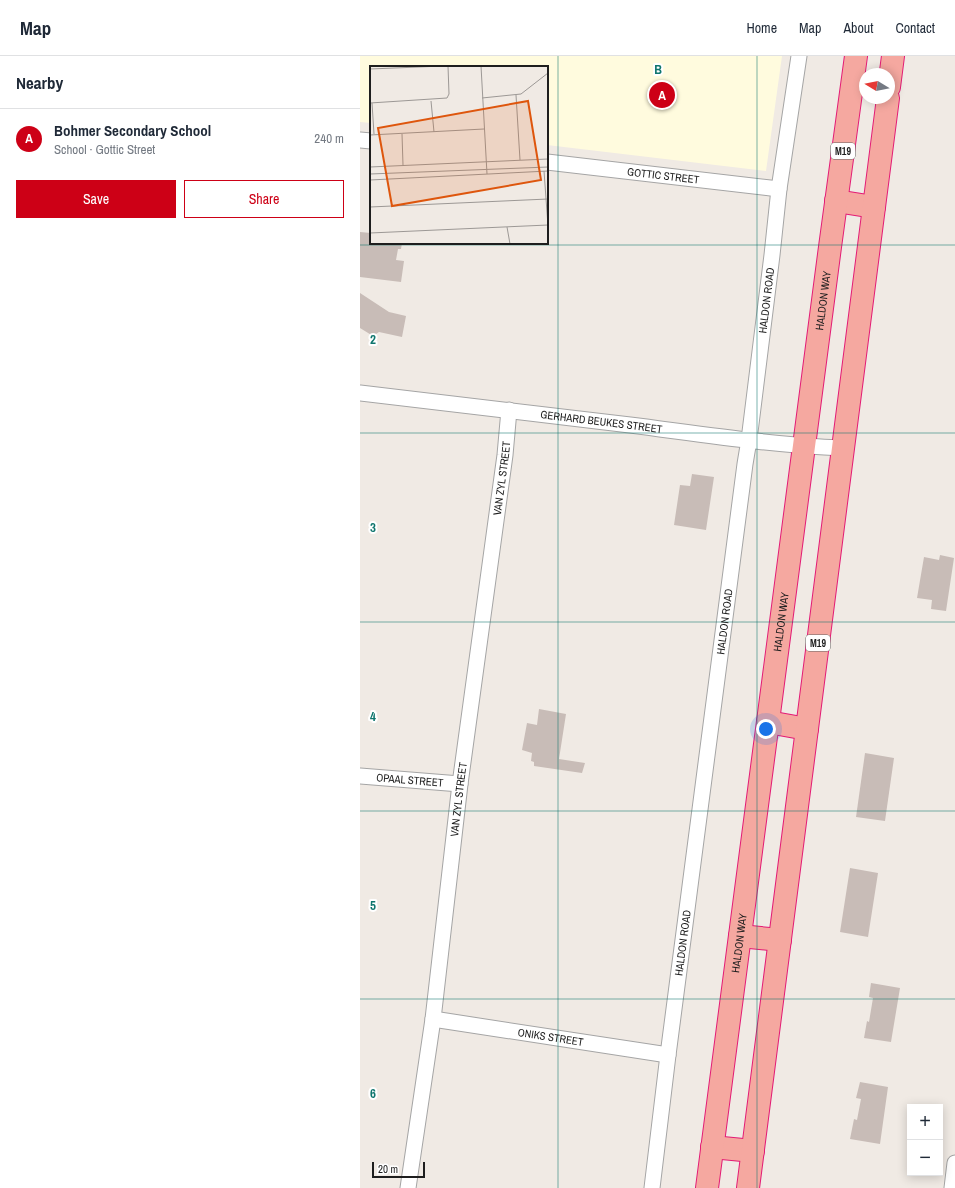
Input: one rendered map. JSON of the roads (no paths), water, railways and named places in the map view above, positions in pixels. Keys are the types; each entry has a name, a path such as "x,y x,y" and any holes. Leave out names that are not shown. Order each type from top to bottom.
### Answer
{"highway":[{"name":"HALDON WAY","path":"707,1188 856,56"},
{"path":"891,68 893,56"},
{"name":"M19","path":"748,1188 887,104"},
{"path":"836,201 874,207"},
{"path":"768,722 807,730"},
{"path":"740,936 780,940"},
{"path":"712,1147 753,1150"}],"street":[{"name":"HALDON ROAD","path":"652,1188 668,1055 749,440 779,189 799,56"},
{"path":"360,140 370,141"},
{"name":"GOTTIC STREET","path":"548,162 779,189"},
{"name":"GERHARD BEUKES STREET","path":"360,393 749,440 804,446 843,448"},
{"name":"VAN ZYL STREET","path":"408,1188 434,1019 460,784 505,455 509,410"},
{"name":"OPAAL STREET","path":"360,776 460,784"},
{"name":"ONIKS STREET","path":"434,1019 668,1055"},
{"path":"952,1188 955,1163"}],"place":[{"name":"Bohmer Secondary School","path":"662,95"}]}
